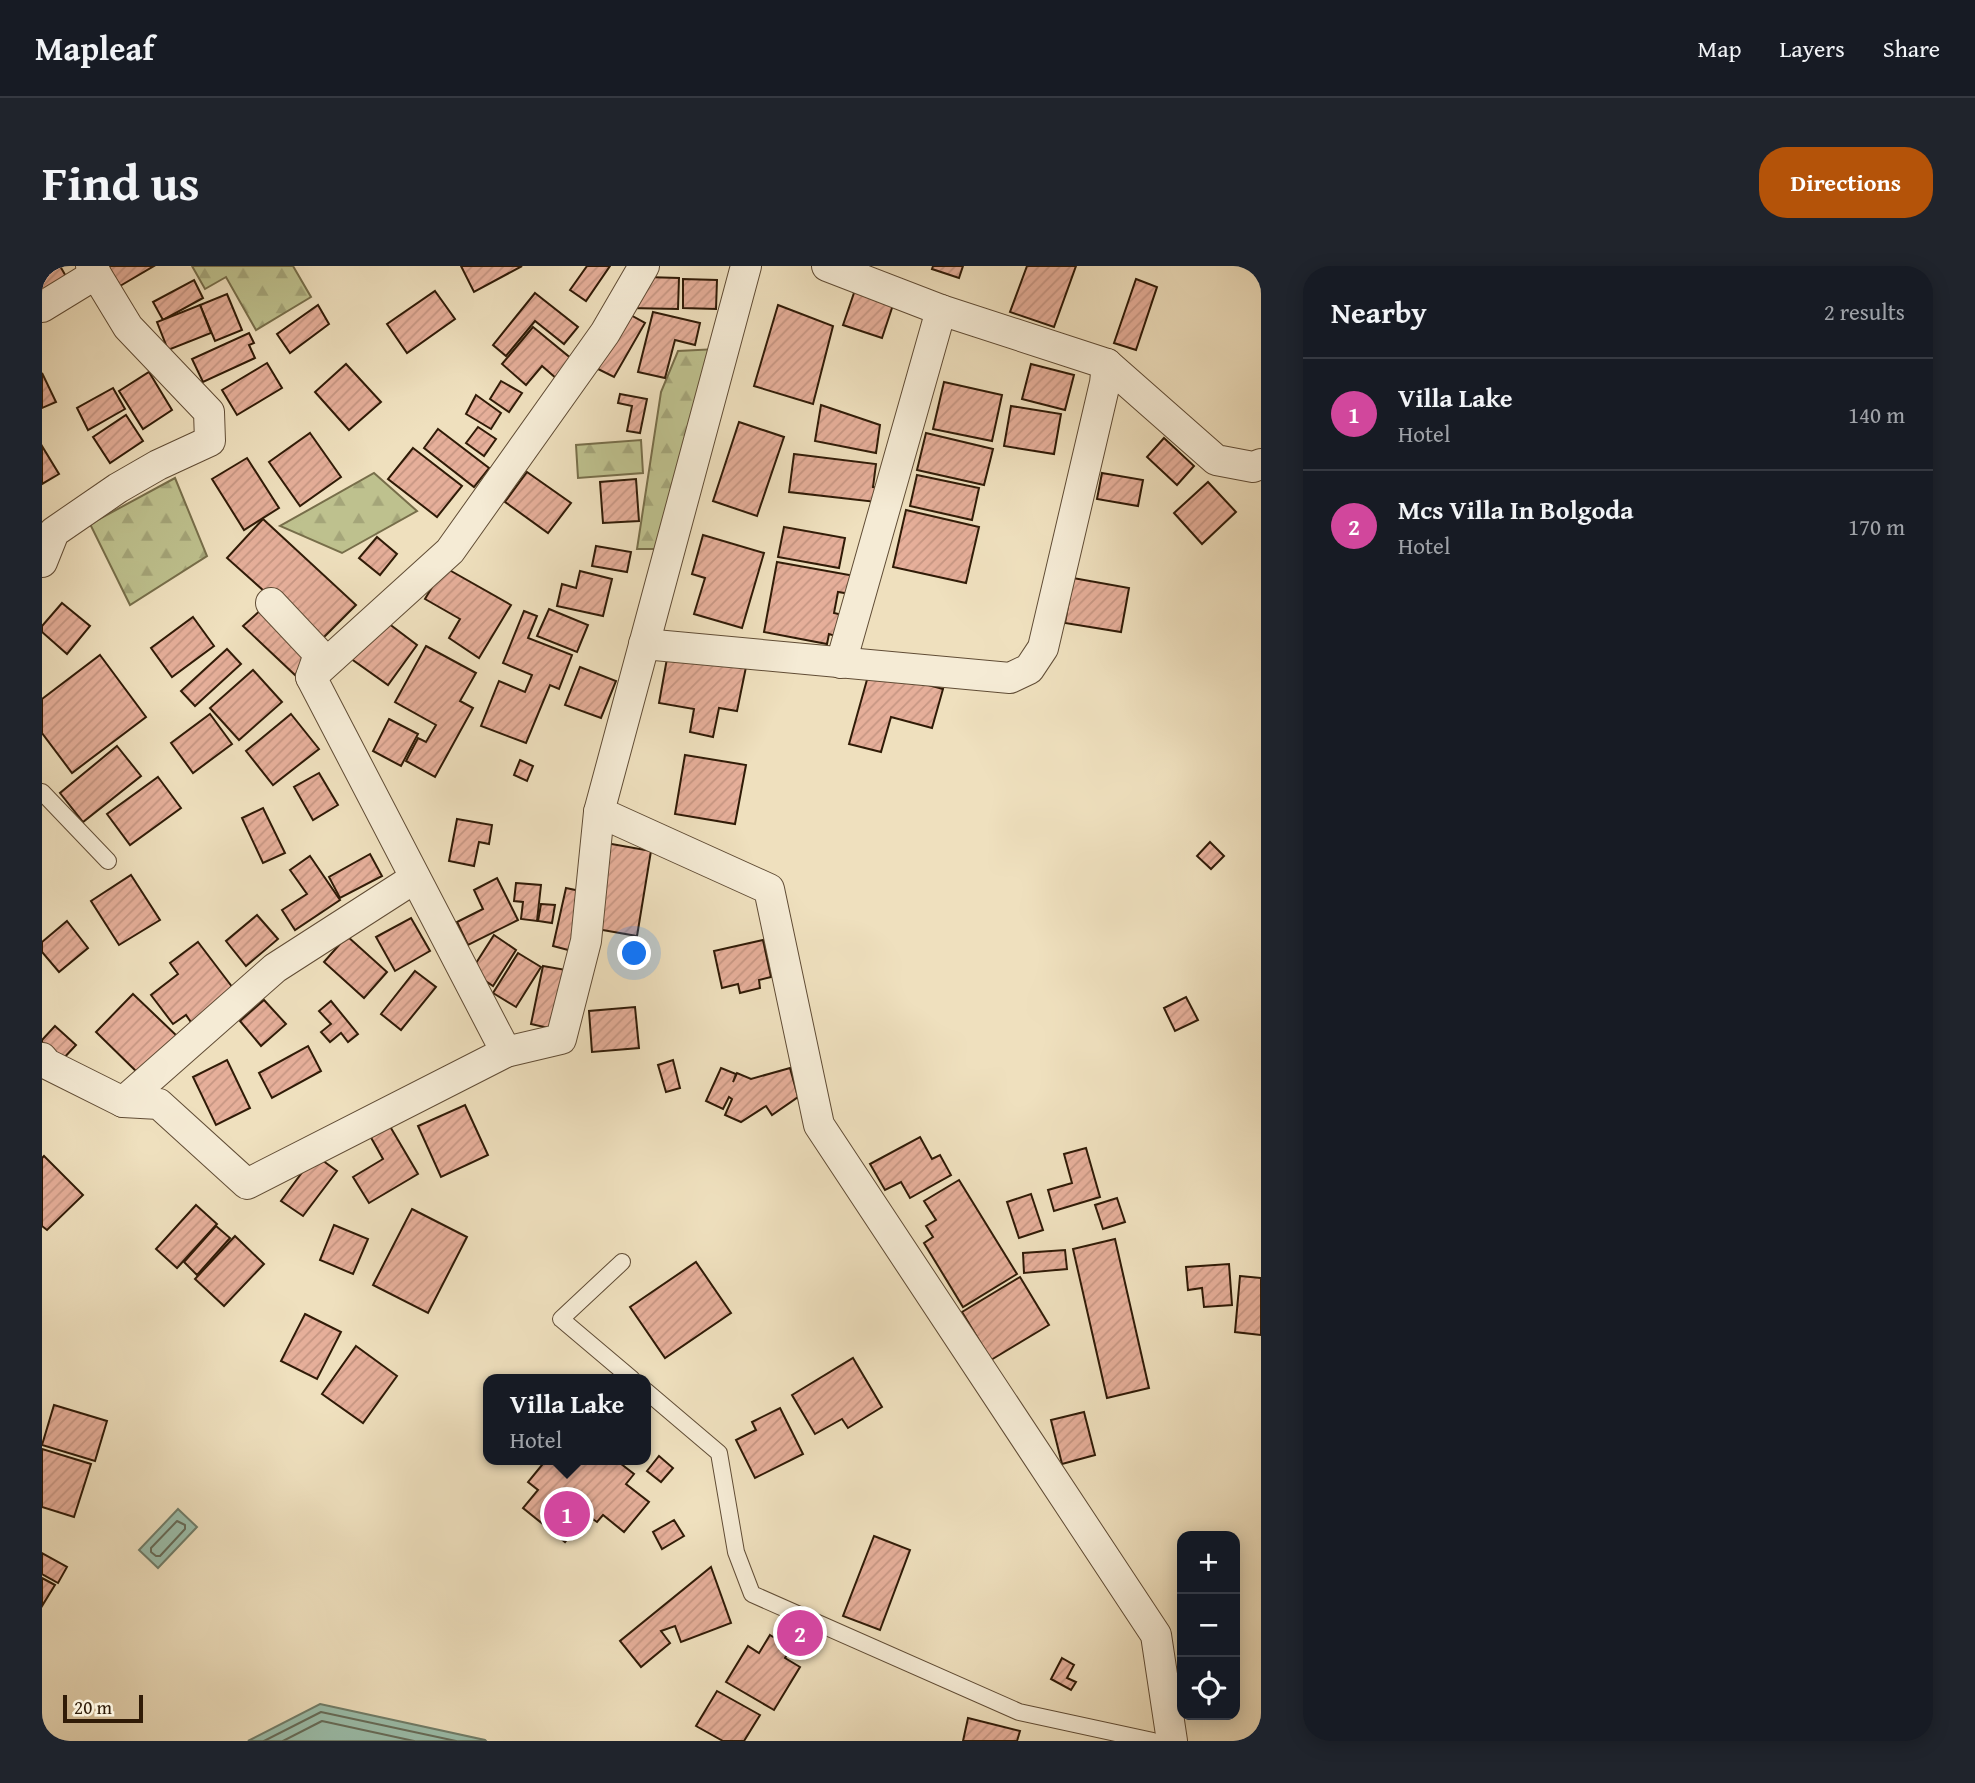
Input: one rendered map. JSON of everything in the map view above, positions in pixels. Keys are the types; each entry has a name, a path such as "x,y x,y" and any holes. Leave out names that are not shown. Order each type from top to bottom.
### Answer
{"street":[{"path":"311,677 450,551 605,333 644,266"},
{"path":"42,1058 47,1064 123,1102 159,1104 247,1184 506,1052 561,1039 586,941 599,812 746,266"},
{"path":"827,266 941,310 1107,364 1216,460 1253,467 1261,464"},
{"path":"42,307 93,270 128,327 209,412 210,441 158,465 118,488 54,533 42,562"},
{"path":"841,663 941,310"},
{"path":"645,644 1010,678 1030,668 1043,648 1105,383 1107,364"},
{"path":"271,603 318,654 311,677 506,1052"},
{"path":"599,812 769,889 819,1125 1156,1635 1172,1741"},
{"path":"123,1102 275,968 415,878"}],"lane":[{"path":"42,792 108,861"},
{"path":"622,1262 561,1319 626,1374"},
{"path":"651,1395 719,1453 736,1552 752,1594 1019,1712 1153,1741"}],"green space":[{"path":"192,266 293,266 311,297 256,330 226,277 205,289"},
{"path":"717,349 664,549 637,549 661,392 678,351"},
{"path":"641,440 643,473 578,478 576,445"},
{"path":"374,473 417,511 342,553 280,526"},
{"path":"175,478 207,556 130,605 90,524"}],"water":[{"path":"178,1509 197,1527 158,1568 139,1550"},
{"path":"320,1704 485,1740 486,1741 248,1741"}],"building":[{"path":"42,266 60,266 71,285 42,301"},
{"path":"108,266 154,266 120,286"},
{"path":"461,266 522,266 474,292"},
{"path":"587,266 610,266 586,301 570,290"},
{"path":"933,266 963,266 959,278 932,269"},
{"path":"1027,266 1076,266 1054,327 1010,312"},
{"path":"646,277 679,278 678,309 630,308"},
{"path":"683,279 717,280 716,309 683,308"},
{"path":"1136,279 1157,287 1136,350 1114,343"},
{"path":"194,280 203,298 163,320 153,302"},
{"path":"855,290 894,302 882,338 843,325"},
{"path":"435,291 455,319 407,353 387,324"},
{"path":"535,293 578,327 564,344 535,321 506,356 493,345"},
{"path":"227,294 242,330 215,341 200,305"},
{"path":"200,305 211,333 168,350 157,322"},
{"path":"318,305 329,324 290,353 277,334"},
{"path":"778,305 833,326 813,404 754,386"},
{"path":"653,312 700,323 695,345 675,340 665,378 638,372"},
{"path":"627,313 645,323 614,377 596,368"},
{"path":"533,327 573,360 557,379 542,366 526,385 502,364"},
{"path":"249,333 254,343 249,345 255,358 203,382 192,359"},
{"path":"267,363 282,388 237,415 222,390"},
{"path":"346,364 381,402 349,430 315,392"},
{"path":"1031,364 1074,375 1065,410 1022,399"},
{"path":"149,372 172,410 143,429 119,391"},
{"path":"42,373 56,402 42,408"},
{"path":"501,381 522,393 509,412 490,399"},
{"path":"944,382 1002,395 992,441 933,429"},
{"path":"113,388 125,409 88,430 77,408"},
{"path":"620,394 647,399 640,433 627,431 632,406 618,403"},
{"path":"476,395 501,413 491,429 466,414"},
{"path":"821,405 880,425 876,453 815,441"},
{"path":"1011,406 1061,414 1054,454 1004,446"},
{"path":"126,415 143,441 110,463 93,437"},
{"path":"739,422 784,437 757,516 713,501"},
{"path":"478,427 496,439 484,456 466,443"},
{"path":"438,429 489,468 474,487 424,448"},
{"path":"310,433 341,477 300,506 269,462"},
{"path":"926,433 993,449 984,485 917,470"},
{"path":"1164,438 1194,466 1177,485 1147,457"},
{"path":"42,446 59,474 42,484"},
{"path":"413,448 462,486 437,517 388,479"},
{"path":"794,454 876,464 873,487 887,488 885,503 789,492"},
{"path":"247,458 279,508 244,530 212,479"},
{"path":"527,472 571,503 548,533 505,502"},
{"path":"1102,473 1143,480 1138,506 1097,499"},
{"path":"917,475 979,488 972,520 910,506"},
{"path":"636,479 639,521 603,523 600,482"},
{"path":"1208,482 1236,512 1202,544 1174,513"},
{"path":"906,510 979,527 966,583 893,567"},
{"path":"263,519 356,605 320,641 227,558"},
{"path":"784,527 845,538 839,568 778,557"},
{"path":"703,535 764,553 742,628 694,614 705,578 692,574"},
{"path":"377,537 397,554 380,575 359,558"},
{"path":"596,546 631,552 627,572 592,566"},
{"path":"777,562 855,576 851,594 838,592 834,613 843,615 839,637 829,634 827,644 764,632"},
{"path":"444,567 511,605 479,658 449,638 460,619 425,599"},
{"path":"580,571 612,579 603,616 557,606 562,584 576,588"},
{"path":"1073,578 1129,588 1121,632 1065,623"},
{"path":"62,603 90,626 67,654 42,632 42,626"},
{"path":"263,608 310,659 295,675 243,626"},
{"path":"549,609 588,625 577,652 537,636"},
{"path":"524,611 537,616 528,638 572,655 559,689 550,685 526,743 481,726 499,681 525,692 532,675 503,663"},
{"path":"193,617 214,646 172,677 151,648"},
{"path":"380,617 417,645 388,685 350,658"},
{"path":"426,646 476,673 460,701 473,708 435,777 406,761 418,738 426,742 436,725 395,702"},
{"path":"227,649 241,664 195,706 181,691"},
{"path":"668,653 746,667 737,711 719,708 713,737 690,732 694,709 659,703"},
{"path":"100,655 146,717 72,773 42,733 42,699"},
{"path":"580,667 616,681 601,718 565,705"},
{"path":"870,669 943,689 932,728 891,717 881,752 849,744"},
{"path":"253,670 282,702 239,740 210,708"},
{"path":"210,714 232,744 193,773 171,743"},
{"path":"291,714 319,749 273,785 246,751"},
{"path":"389,719 418,734 401,766 373,751"},
{"path":"117,746 141,776 83,822 60,793"},
{"path":"685,755 746,765 735,824 675,814"},
{"path":"520,760 533,766 527,781 514,775"},
{"path":"319,773 338,805 313,820 294,787"},
{"path":"158,777 181,808 130,845 107,814"},
{"path":"263,808 285,853 263,863 242,818"},
{"path":"457,819 492,825 489,844 479,842 474,866 449,861"},
{"path":"1210,842 1224,856 1211,869 1197,856"},
{"path":"606,843 651,851 637,936 591,928"},
{"path":"370,854 382,876 340,898 329,877"},
{"path":"310,856 340,900 295,930 282,910 307,894 290,870"},
{"path":"131,875 160,920 119,945 91,901"},
{"path":"497,878 518,920 468,945 457,922 483,909 474,890"},
{"path":"516,883 541,885 537,921 521,919 523,902 514,901"},
{"path":"566,888 585,892 572,951 553,946"},
{"path":"541,904 555,905 552,923 538,921"},
{"path":"257,915 278,939 246,966 226,941"},
{"path":"411,918 430,951 395,971 376,937"},
{"path":"67,921 88,948 59,972 42,952 42,942"},
{"path":"494,935 516,950 493,986 471,971"},
{"path":"347,936 387,972 364,998 324,962"},
{"path":"763,940 771,977 759,980 760,988 740,993 738,984 722,988 714,951"},
{"path":"198,942 236,992 193,1025 186,1015 173,1024 151,995 178,974 170,963"},
{"path":"518,953 541,967 516,1007 493,993"},
{"path":"543,966 566,970 553,1029 531,1024"},
{"path":"415,971 436,987 401,1030 381,1014"},
{"path":"133,994 178,1037 140,1075 96,1032"},
{"path":"1186,997 1198,1020 1175,1031 1164,1008"},
{"path":"264,1000 286,1024 261,1046 240,1021"},
{"path":"331,1001 358,1034 348,1042 341,1033 330,1042 321,1032 331,1024 319,1011"},
{"path":"635,1007 639,1048 592,1052 589,1011"},
{"path":"55,1026 76,1045 61,1061 42,1044 42,1040"},
{"path":"308,1046 321,1071 272,1098 259,1073"},
{"path":"227,1060 250,1108 216,1125 193,1077"},
{"path":"673,1060 680,1088 666,1092 658,1065"},
{"path":"721,1068 736,1074 733,1082 737,1073 751,1079 790,1068 798,1097 772,1115 766,1106 741,1122 725,1115 732,1099 729,1097 723,1109 706,1101"},
{"path":"465,1105 488,1155 441,1177 418,1126"},
{"path":"388,1123 418,1174 369,1203 353,1177 383,1159 369,1134"},
{"path":"920,1137 932,1159 940,1155 951,1175 910,1198 901,1182 885,1190 870,1164"},
{"path":"1086,1148 1100,1197 1054,1211 1048,1190 1072,1183 1064,1154"},
{"path":"315,1155 337,1171 303,1216 281,1201"},
{"path":"44,1156 83,1195 47,1230 42,1226"},
{"path":"959,1180 1017,1274 963,1307 924,1243 933,1237 926,1226 936,1220 924,1201"},
{"path":"1031,1194 1043,1230 1019,1238 1007,1202"},
{"path":"1117,1198 1125,1222 1103,1229 1095,1205"},
{"path":"196,1205 217,1224 177,1268 156,1249"},
{"path":"412,1209 467,1237 428,1313 373,1285"},
{"path":"334,1225 368,1239 353,1274 320,1260"},
{"path":"216,1226 230,1238 197,1275 184,1262"},
{"path":"235,1236 264,1264 224,1306 195,1279"},
{"path":"1115,1239 1149,1388 1107,1398 1073,1249"},
{"path":"1065,1250 1067,1269 1024,1273 1023,1253"},
{"path":"696,1262 731,1313 665,1358 630,1307"},
{"path":"1229,1264 1232,1305 1204,1307 1202,1288 1188,1290 1186,1267"},
{"path":"1240,1276 1261,1278 1261,1335 1235,1332"},
{"path":"1020,1277 1049,1325 991,1360 962,1312"},
{"path":"305,1314 341,1332 317,1379 281,1361"},
{"path":"356,1346 397,1376 363,1423 322,1394"},
{"path":"853,1358 882,1407 848,1428 842,1419 815,1434 792,1395"},
{"path":"54,1405 107,1421 95,1461 42,1445"},
{"path":"780,1408 803,1454 755,1478 736,1440 756,1430 752,1422"},
{"path":"1084,1412 1095,1455 1062,1464 1051,1420"},
{"path":"42,1449 91,1464 74,1517 42,1507"},
{"path":"659,1456 673,1468 661,1482 647,1471"},
{"path":"542,1465 622,1465 634,1474 626,1484 649,1502 624,1532 603,1515 597,1522 587,1515 565,1542 523,1508 538,1490 528,1482"},
{"path":"674,1520 684,1536 662,1549 653,1532"},
{"path":"874,1536 910,1550 880,1630 843,1616"},
{"path":"42,1553 67,1567 58,1583 42,1574"},
{"path":"711,1567 731,1623 681,1642 675,1626 661,1631 670,1643 641,1667 620,1641"},
{"path":"42,1578 55,1585 42,1606"},
{"path":"770,1635 791,1648 785,1658 800,1667 774,1710 726,1682 748,1646 759,1653"},
{"path":"1062,1658 1074,1665 1067,1678 1076,1682 1071,1690 1051,1679"},
{"path":"717,1691 760,1715 744,1741 723,1741 696,1726"},
{"path":"968,1718 1020,1731 1017,1741 963,1741"}],"place":[{"name":"Villa Lake","path":"567,1514"},
{"name":"Mcs Villa In Bolgoda","path":"800,1633"}]}
